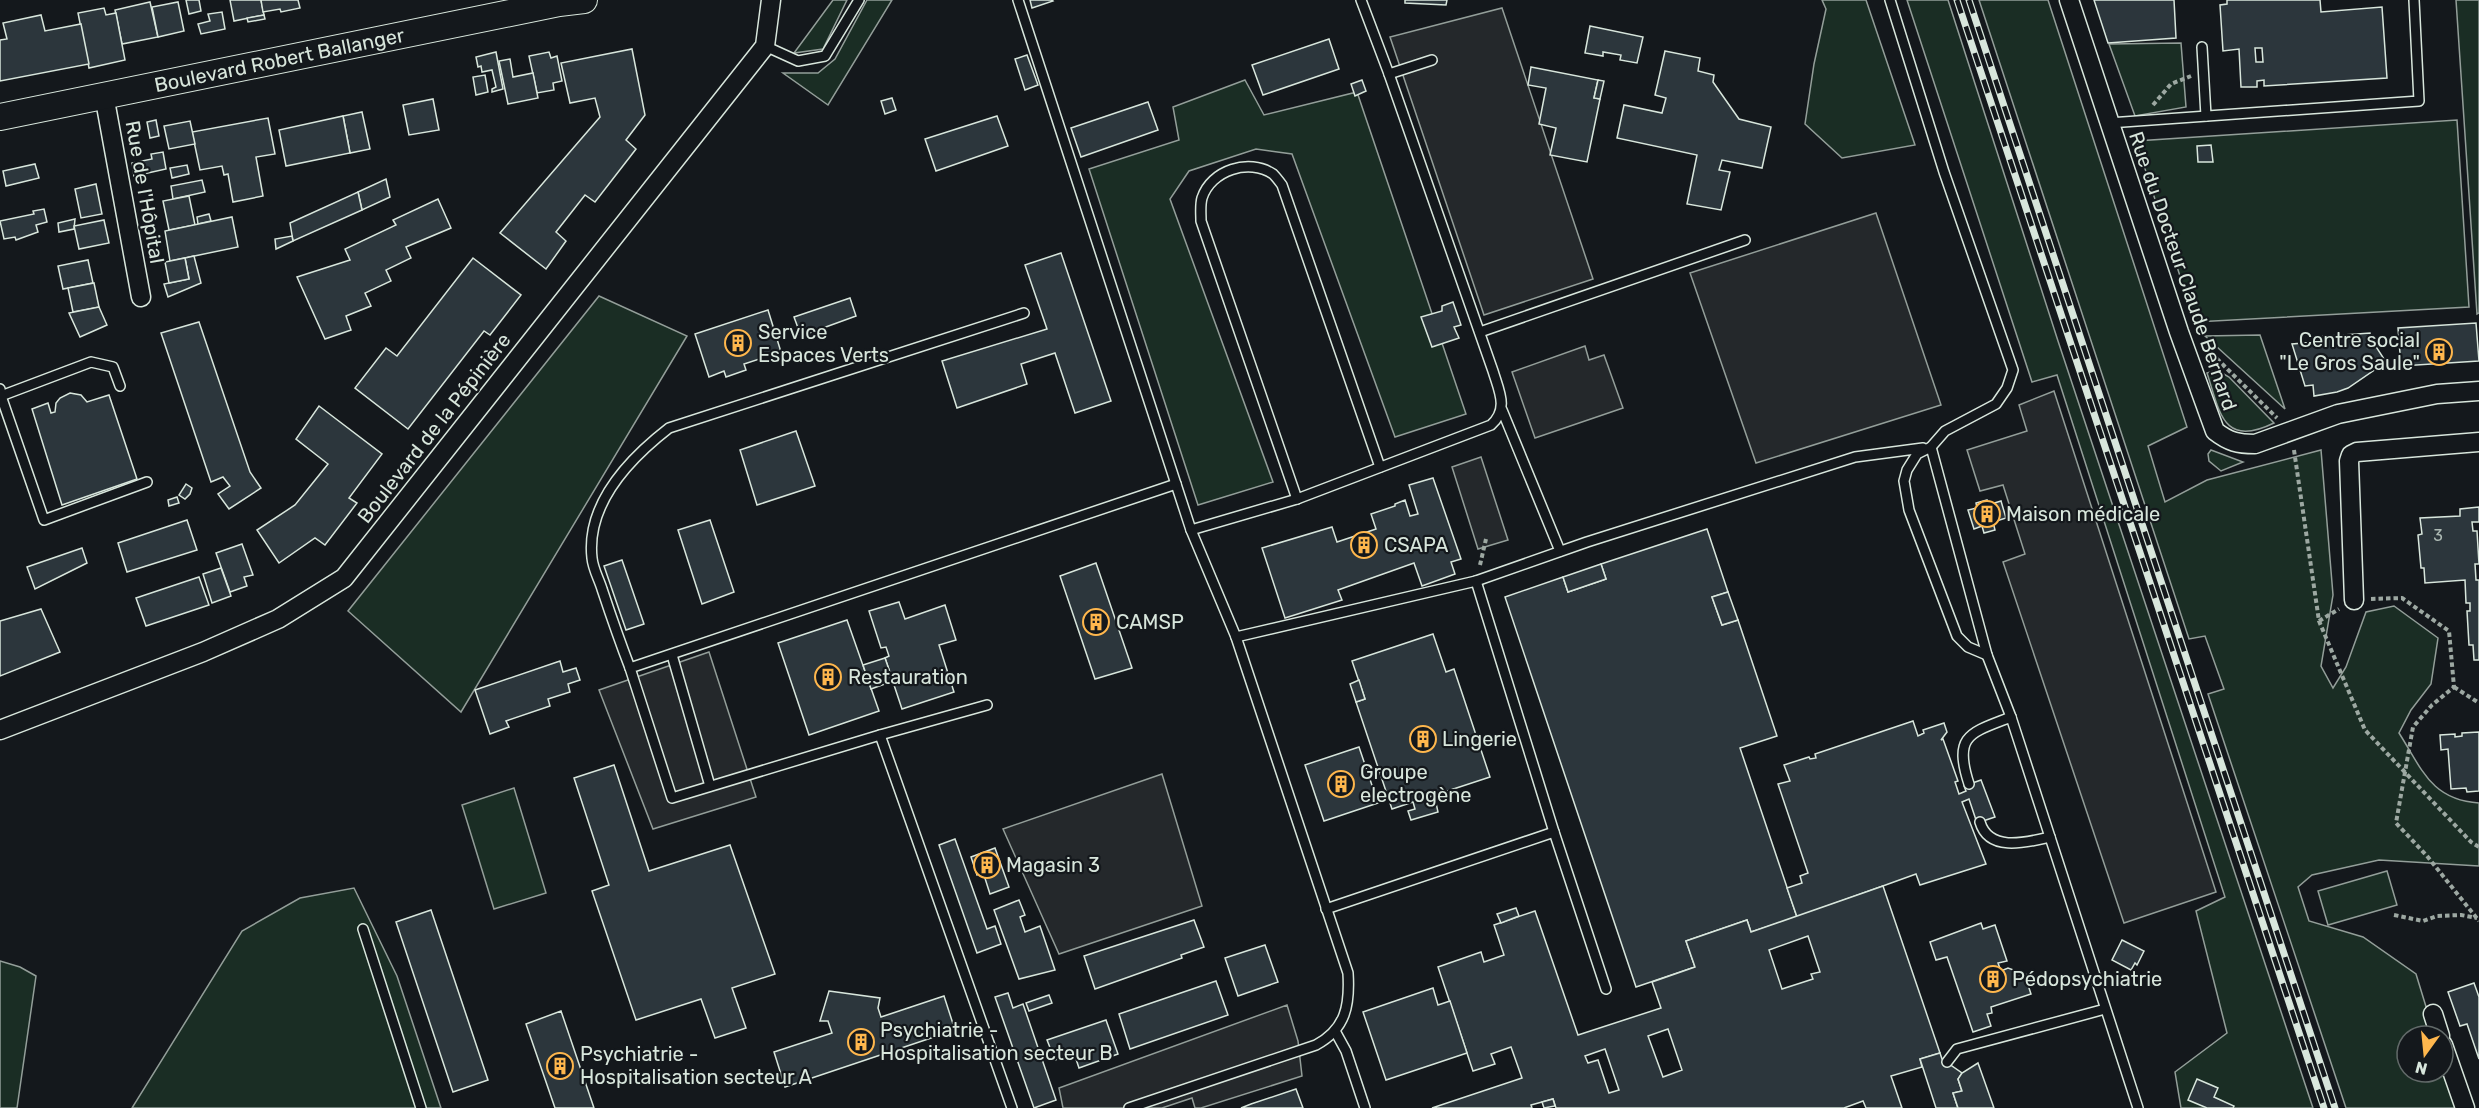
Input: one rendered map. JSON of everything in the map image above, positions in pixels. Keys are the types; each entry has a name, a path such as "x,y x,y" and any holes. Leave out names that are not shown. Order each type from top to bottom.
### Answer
{"main road":[{"name":"Boulevard Robert Ballanger","path":"0,117 569,1"}],"street":[{"path":"765,46 771,0"},
{"name":"Rue du Docteur Claude Bernard","path":"2069,0 2179,332 2215,431 2228,441 2255,444 2348,412 2437,394 2479,391"},
{"name":"Boulevard de la Pépinière","path":"0,730 203,652 278,619 344,578 765,46"},
{"name":"Rue de l'Hôpital","path":"104,95 141,297"},
{"path":"2354,600 2349,461 2351,455 2357,452 2479,442"},
{"path":"2433,1014 2436,1024"},
{"path":"2455,1079 2465,1108"}],"lane":[{"path":"765,46 798,61 825,56 859,0"},
{"path":"1018,0 1191,530 1236,637 1348,974 1350,998 1343,1018 1327,1039 1316,1045 1129,1108"},
{"path":"1361,0 1480,332 1502,400 1502,410 1560,551"},
{"path":"1890,0 1944,172 2013,370 2007,388 1996,404 1945,431 1931,447 1917,454 1907,470 1904,481 1905,496 1957,636 1968,647 1987,655"},
{"path":"2109,123 2419,101 2414,0"},
{"path":"2202,47 2206,116"},
{"path":"1389,74 1432,60"},
{"path":"1297,499 1201,221 1200,207 1206,190 1218,176 1233,169 1249,166 1258,168 1273,174 1282,185 1380,467"},
{"path":"1480,332 1745,240"},
{"path":"987,705 672,798 592,560 592,533 601,504 620,476 642,448 669,428 1024,313"},
{"path":"120,386 113,367 91,362 1,393 44,520 147,482"},
{"path":"1191,530 1297,499 1491,425 1502,410"},
{"path":"1236,637 1476,581 1560,551 1855,457 1931,447"},
{"path":"1931,447 1987,655 2011,717 2138,1108"},
{"path":"630,668 1176,484"},
{"path":"1476,581 1554,832 1606,989"},
{"path":"672,655 710,786"},
{"path":"1969,784 1963,766 1962,752 1966,740 1975,731 2011,717"},
{"path":"880,735 1012,1108"},
{"path":"1980,822 1982,829 1990,837 2000,842 2013,844 2050,837"},
{"path":"1326,909 1554,832"},
{"path":"363,929 421,1108"},
{"path":"1947,1062 1957,1049 2105,1009"},
{"path":"1335,1031 1346,1051 1365,1108"}],"path":[{"path":"2140,120 2171,84 2203,71"},
{"path":"2179,332 2198,339 2291,432 2319,621 2366,730 2471,842 2479,847"},
{"path":"1476,581 1486,539"},
{"path":"2354,600 2402,598 2449,631 2454,687"},
{"path":"2454,687 2432,705 2413,727 2396,823 2427,856 2478,920"},
{"path":"2454,687 2479,703"},
{"path":"2394,915 2423,921 2437,916 2461,915 2478,920"}],"green space":[{"path":"833,0 847,0 823,49 794,53"},
{"path":"867,0 892,0 828,105 783,73 818,73 835,59"},
{"path":"1822,0 1866,0 1915,145 1842,158 1805,124 1814,64 1826,9"},
{"path":"1907,0 1948,0 2058,341 2313,1108 2181,1108 2175,1072 2227,1033 2196,911 2225,897 2057,375 2032,382"},
{"path":"1979,0 2048,0 2187,427 2148,446 2165,502 2207,480 2321,450 2333,595 2321,666 2333,688 2346,667 2366,612 2394,606 2438,638 2431,684 2411,710 2399,733 2422,770 2439,789 2463,801 2479,803 2479,866 2379,860 2312,875 2298,887 2309,921 2363,937 2416,974 2431,1024 2395,1024 2395,1084 2448,1084 2458,1108 2346,1108 2208,694 2224,689 2205,636 2189,639"},
{"path":"2456,0 2479,0 2479,313 2477,314"},
{"path":"2181,43 2186,107 2135,116 2109,44"},
{"path":"1245,80 1264,115 1357,92 1466,414 1395,437 1292,154 1256,149 1189,171 1170,199 1273,482 1198,505 1089,169 1179,140 1173,107"},
{"path":"2457,120 2469,307 2195,322 2136,141"},
{"path":"599,296 687,336 461,712 348,611"},
{"path":"2260,335 2285,409 2205,336"},
{"path":"2217,370 2229,377 2274,423 2257,430 2244,431 2234,429 2226,422 2220,413 2207,373"},
{"path":"2211,450 2243,462 2221,471 2209,461 2208,454"},
{"path":"514,788 546,893 494,909 462,805"},
{"path":"2387,871 2397,905 2328,925 2318,891"},
{"path":"354,888 397,976 441,1108 132,1108 242,931 300,898"},
{"path":"0,961 20,967 36,976 17,1108 0,1108"}],"shaded area":[{"path":"1502,8 1593,279 1484,315 1390,37"},
{"path":"1876,213 1941,405 1756,463 1690,273"},
{"path":"1585,346 1589,360 1604,355 1623,408 1535,438 1512,372"},
{"path":"2054,391 2216,892 2124,923 2003,562 2025,554 2003,485 1980,491 1967,450 2027,431 2019,405"},
{"path":"1481,457 1508,540 1478,549 1452,467"},
{"path":"709,652 756,797 653,829 599,690"},
{"path":"1162,774 1202,906 1059,954 1003,829"},
{"path":"1287,1005 1298,1041 1302,1076 1201,1108 1195,1108 1192,1098 1162,1108 1063,1108 1059,1088"}],"building":[{"path":"186,0 199,0 201,11 189,14"},
{"path":"230,0 261,0 264,15 234,21"},
{"path":"261,0 298,0 300,8 281,12 280,9 263,12"},
{"path":"1030,0 1052,0 1053,1 1032,8"},
{"path":"1405,0 1447,0 1446,5 1405,3"},
{"path":"2094,0 2174,0 2176,38 2108,43"},
{"path":"2227,0 2320,0 2321,12 2382,7 2387,78 2264,86 2264,80 2257,81 2257,87 2241,87 2239,49 2223,51 2220,5 2227,4","holes":["2255,48 2262,48 2263,62 2256,62"]},
{"path":"150,2 158,37 122,44 115,10"},
{"path":"178,2 184,31 158,37 152,7"},
{"path":"104,8 106,15 116,13 125,60 89,68 78,13"},
{"path":"222,12 225,29 201,34 198,24 210,21 208,14"},
{"path":"41,15 45,31 81,24 89,64 0,81 0,40 7,39 3,23"},
{"path":"264,15 265,19 248,22 247,18"},
{"path":"1590,26 1643,37 1637,63 1620,60 1621,55 1603,52 1603,56 1585,53"},
{"path":"1329,39 1339,69 1263,95 1252,65"},
{"path":"632,49 645,115 626,140 636,149 595,202 585,195 556,232 566,241 546,269 500,233 600,117 595,98 570,103 561,63"},
{"path":"1665,51 1700,58 1698,71 1714,75 1713,82 1739,119 1771,127 1762,168 1722,160 1719,170 1730,172 1721,210 1687,204 1697,155 1617,138 1624,105 1662,113 1666,98 1655,95"},
{"path":"496,52 503,89 492,92 492,89 496,87 492,70 482,72 481,66 478,67 476,57"},
{"path":"549,52 551,58 557,56 562,81 553,83 554,90 537,93 529,56"},
{"path":"1027,55 1038,85 1025,90 1015,59"},
{"path":"510,59 513,77 533,73 538,98 508,104 499,61"},
{"path":"1531,67 1598,80 1594,98 1600,99 1587,162 1550,155 1556,128 1539,124 1546,88 1528,85"},
{"path":"485,75 488,92 476,95 473,77"},
{"path":"1362,80 1366,91 1355,96 1351,84"},
{"path":"1598,80 1604,81 1600,99 1594,98"},
{"path":"892,98 896,110 885,114 881,101"},
{"path":"433,99 439,130 409,135 403,105"},
{"path":"1148,102 1158,130 1081,157 1071,128"},
{"path":"362,112 370,149 350,153 343,116"},
{"path":"343,116 350,153 286,166 279,130"},
{"path":"997,116 1008,146 936,171 925,139"},
{"path":"268,118 275,154 256,157 263,196 233,202 228,174 224,175 222,166 200,170 192,132"},
{"path":"156,120 159,136 150,138 147,122"},
{"path":"190,121 195,144 169,149 164,126"},
{"path":"2211,145 2213,162 2198,162 2197,146"},
{"path":"163,152 166,169 134,176 132,163 152,159 151,154"},
{"path":"35,164 39,178 6,186 3,171"},
{"path":"187,165 189,174 172,178 170,168"},
{"path":"386,179 390,197 362,210 358,192"},
{"path":"202,180 205,192 173,199 171,186"},
{"path":"96,184 102,214 81,218 75,189"},
{"path":"358,192 362,210 293,241 290,223"},
{"path":"189,196 195,225 169,230 163,201"},
{"path":"438,199 451,228 406,247 411,258 386,270 391,281 365,293 371,306 346,316 351,330 325,339 297,277 350,260 345,249 396,225 393,220"},
{"path":"44,209 47,222 36,225 38,232 16,240 15,237 4,239 0,221 34,214 33,211"},
{"path":"209,214 211,221 198,224 197,217"},
{"path":"232,217 238,247 170,261 165,231"},
{"path":"75,219 74,229 59,232 58,223"},
{"path":"104,220 109,243 79,249 74,226"},
{"path":"292,236 293,241 276,249 275,239"},
{"path":"1061,253 1111,401 1075,413 1055,353 1021,364 1027,384 957,408 942,361 1047,329 1025,265"},
{"path":"194,256 201,283 168,297 164,284 189,279 185,258"},
{"path":"185,258 189,279 169,283 165,262"},
{"path":"473,258 521,295 490,335 484,331 408,429 355,388 386,348 397,356"},
{"path":"88,260 93,283 63,289 58,266"},
{"path":"94,283 99,307 73,312 68,288"},
{"path":"850,298 856,316 801,336 794,317"},
{"path":"1453,302 1461,325 1454,327 1459,338 1432,347 1421,317 1442,311 1442,306"},
{"path":"99,307 107,325 80,337 69,313"},
{"name":"Service Espaces Verts","path":"768,310 781,352 744,364 746,370 726,377 724,371 709,377 695,334"},
{"path":"199,322 250,472 261,488 229,509 218,494 230,486 223,477 211,482 161,333"},
{"name":"Centre social \"Le Gros Saule\"","path":"2476,323 2479,361 2401,366 2398,328"},
{"path":"2370,333 2371,339 2386,362 2348,388 2314,396 2313,385 2305,386 2292,344 2316,342 2316,337"},
{"path":"70,393 81,395 87,402 109,395 137,479 62,505 32,409 48,403 51,413 55,412 56,403"},
{"path":"319,406 382,454 349,498 357,503 325,545 315,538 279,563 257,530 295,505 328,464 296,439"},
{"path":"796,431 815,486 757,505 740,450"},
{"name":"CSAPA","path":"1433,478 1461,559 1451,562 1455,574 1422,586 1414,563 1338,590 1342,600 1285,618 1262,548 1332,527 1337,542 1376,529 1371,514 1405,500 1410,516 1418,514 1409,485"},
{"path":"186,484 192,488 185,499 179,495"},
{"path":"177,497 179,503 169,506 168,500"},
{"name":"Maison médicale","path":"1987,500 1988,505 2001,501 2006,518 1993,522 1995,530 1984,533 1982,526 1974,529 1968,510 1977,508 1976,503"},
{"path":"2479,507 2479,522 2472,522 2473,531 2477,531 2479,564 2475,564 2476,580 2479,580 2479,660 2474,660 2473,645 2469,645 2467,611 2470,611 2470,603 2466,603 2465,580 2425,583 2418,535 2422,534 2420,518 2460,516 2460,509"},
{"path":"187,520 197,550 127,572 118,543"},
{"path":"710,520 734,592 702,604 678,530"},
{"path":"1707,529 1728,592 1712,597 1722,625 1738,620 1777,736 1740,748 1797,917 1751,932 1747,920 1686,941 1695,967 1636,987 1505,597 1563,577 1568,592 1606,579 1601,564"},
{"path":"242,544 253,575 244,577 247,586 230,592 216,553"},
{"path":"82,548 87,563 35,589 27,567"},
{"path":"622,560 644,624 626,630 604,566"},
{"name":"CAMSP","path":"1096,563 1132,668 1095,679 1060,576"},
{"path":"1601,564 1606,579 1568,592 1563,577"},
{"path":"221,568 231,596 212,603 203,574"},
{"path":"199,577 209,605 146,626 136,598"},
{"path":"1728,592 1738,620 1722,625 1712,597"},
{"name":"Restauration","path":"899,602 905,619 945,605 956,640 939,645 954,692 902,709 885,658 889,656 886,647 881,648 869,611"},
{"path":"41,609 60,652 0,676 0,621"},
{"name":"Restauration","path":"847,620 879,711 809,735 778,643"},
{"name":"Lingerie","path":"1433,634 1446,672 1454,669 1490,777 1426,798 1429,804 1436,803 1438,812 1411,820 1408,811 1415,809 1413,802 1392,809 1356,702 1365,699 1352,661"},
{"path":"885,658 893,681 871,689 863,665"},
{"path":"560,661 563,672 576,668 580,680 568,684 570,692 548,699 550,706 506,721 509,727 490,734 475,690"},
{"path":"1359,680 1365,699 1356,702 1350,684"},
{"path":"1913,721 1918,736 1924,733 1923,730 1944,723 1947,732 1941,740 1943,739 1958,781 1955,782 1959,794 1966,791 1964,786 1981,780 1995,817 1977,823 1969,799 1962,802 1986,864 1920,885 1916,874 1797,917 1787,888 1802,883 1800,876 1808,873 1778,784 1790,781 1784,765 1809,757 1810,759 1816,758 1815,754"},
{"path":"2479,732 2479,791 2467,792 2466,788 2451,789 2448,749 2441,750 2440,735 2455,734 2455,737 2462,736 2462,733"},
{"name":"Groupe electrogène","path":"1359,747 1378,803 1324,821 1305,765"},
{"path":"614,765 649,871 730,845 775,974 732,988 746,1028 715,1038 701,999 636,1020 592,891 609,885 574,778"},
{"path":"955,839 987,929 995,926 1001,944 977,953 939,845"},
{"name":"Magasin 3","path":"995,848 1009,887 990,894 983,872 977,875 971,857"},
{"path":"1883,886 1940,1053 1920,1059 1922,1067 1891,1076 1902,1108 1866,1108 1863,1101 1844,1108 1556,1108 1553,1099 1531,1105 1532,1108 1432,1108 1522,1078 1511,1047 1491,1054 1495,1064 1473,1071 1438,967 1481,952 1484,962 1504,955 1494,925 1535,911 1578,1035 1661,1008 1652,982 1695,967 1686,941 1747,920 1751,932","holes":["1808,936 1820,972 1811,974 1813,979 1782,989 1769,950","1668,1029 1682,1070 1663,1077 1648,1036","1605,1049 1619,1090 1609,1093 1598,1060 1588,1063 1585,1056"]},
{"path":"1019,900 1025,915 1020,917 1025,932 1040,926 1055,970 1019,979 994,910"},
{"path":"1516,908 1519,916 1501,923 1497,914"},
{"path":"431,910 488,1080 453,1092 396,922"},
{"path":"1194,920 1204,947 1181,955 1182,958 1095,989 1084,956"},
{"name":"Pédopsychiatrie","path":"1981,923 1983,929 1995,925 2007,961 1998,963 2001,971 2008,968 2030,976 2035,983 2028,985 2031,994 1991,1007 1992,1013 1987,1014 1991,1026 1973,1032 1947,957 1936,960 1930,942"},
{"path":"2122,940 2144,951 2137,965 2135,963 2131,970 2112,960"},
{"path":"1265,945 1278,982 1238,996 1225,958"},
{"path":"1216,981 1228,1015 1130,1049 1119,1014"},
{"path":"2474,983 2479,997 2479,1059 2467,1024 2460,1026 2448,992"},
{"path":"1433,988 1438,1005 1450,1001 1467,1053 1386,1080 1363,1012"},
{"name":"Psychiatrie - Hospitalisation secteur B","path":"829,991 880,998 878,1008 881,1017 944,996 955,1030 785,1087 774,1052 832,1033 828,1021 820,1021"},
{"path":"1008,993 1013,1008 1023,1004 1056,1100 1034,1108 995,997"},
{"path":"1049,995 1052,1003 1029,1011 1026,1003"},
{"name":"Psychiatrie - Hospitalisation secteur A","path":"561,1011 594,1108 555,1108 526,1024"},
{"path":"1106,1020 1118,1054 1079,1068 1074,1053 1055,1060 1047,1040"},
{"path":"1940,1053 1942,1059 1962,1073 1958,1079 1962,1091 1953,1093 1958,1108 1936,1108 1920,1059"},
{"path":"1978,1063 1994,1108 1958,1108 1953,1093 1962,1091 1958,1079 1962,1073"},
{"path":"2197,1079 2218,1088 2214,1097 2234,1106 2233,1108 2207,1108 2188,1100"},
{"path":"1296,1089 1303,1108 1241,1108 1251,1104"},
{"path":"1553,1099 1555,1106 1544,1108 1542,1102"}],"railway":[{"path":"1957,0 2324,1108"},
{"path":"1969,0 2335,1108"}],"place":[{"name":"Service Espaces Verts","path":"738,343"},
{"name":"Centre social \"Le Gros Saule\"","path":"2439,352"},
{"name":"Maison médicale","path":"1987,514"},
{"name":"CSAPA","path":"1364,545"},
{"name":"CAMSP","path":"1096,622"},
{"name":"Restauration","path":"828,677"},
{"name":"Lingerie","path":"1423,739"},
{"name":"Groupe electrogène","path":"1341,784"},
{"name":"Magasin 3","path":"987,865"},
{"name":"Pédopsychiatrie","path":"1993,979"},
{"name":"Psychiatrie - Hospitalisation secteur B","path":"861,1042"},
{"name":"Psychiatrie - Hospitalisation secteur A","path":"560,1066"}]}
